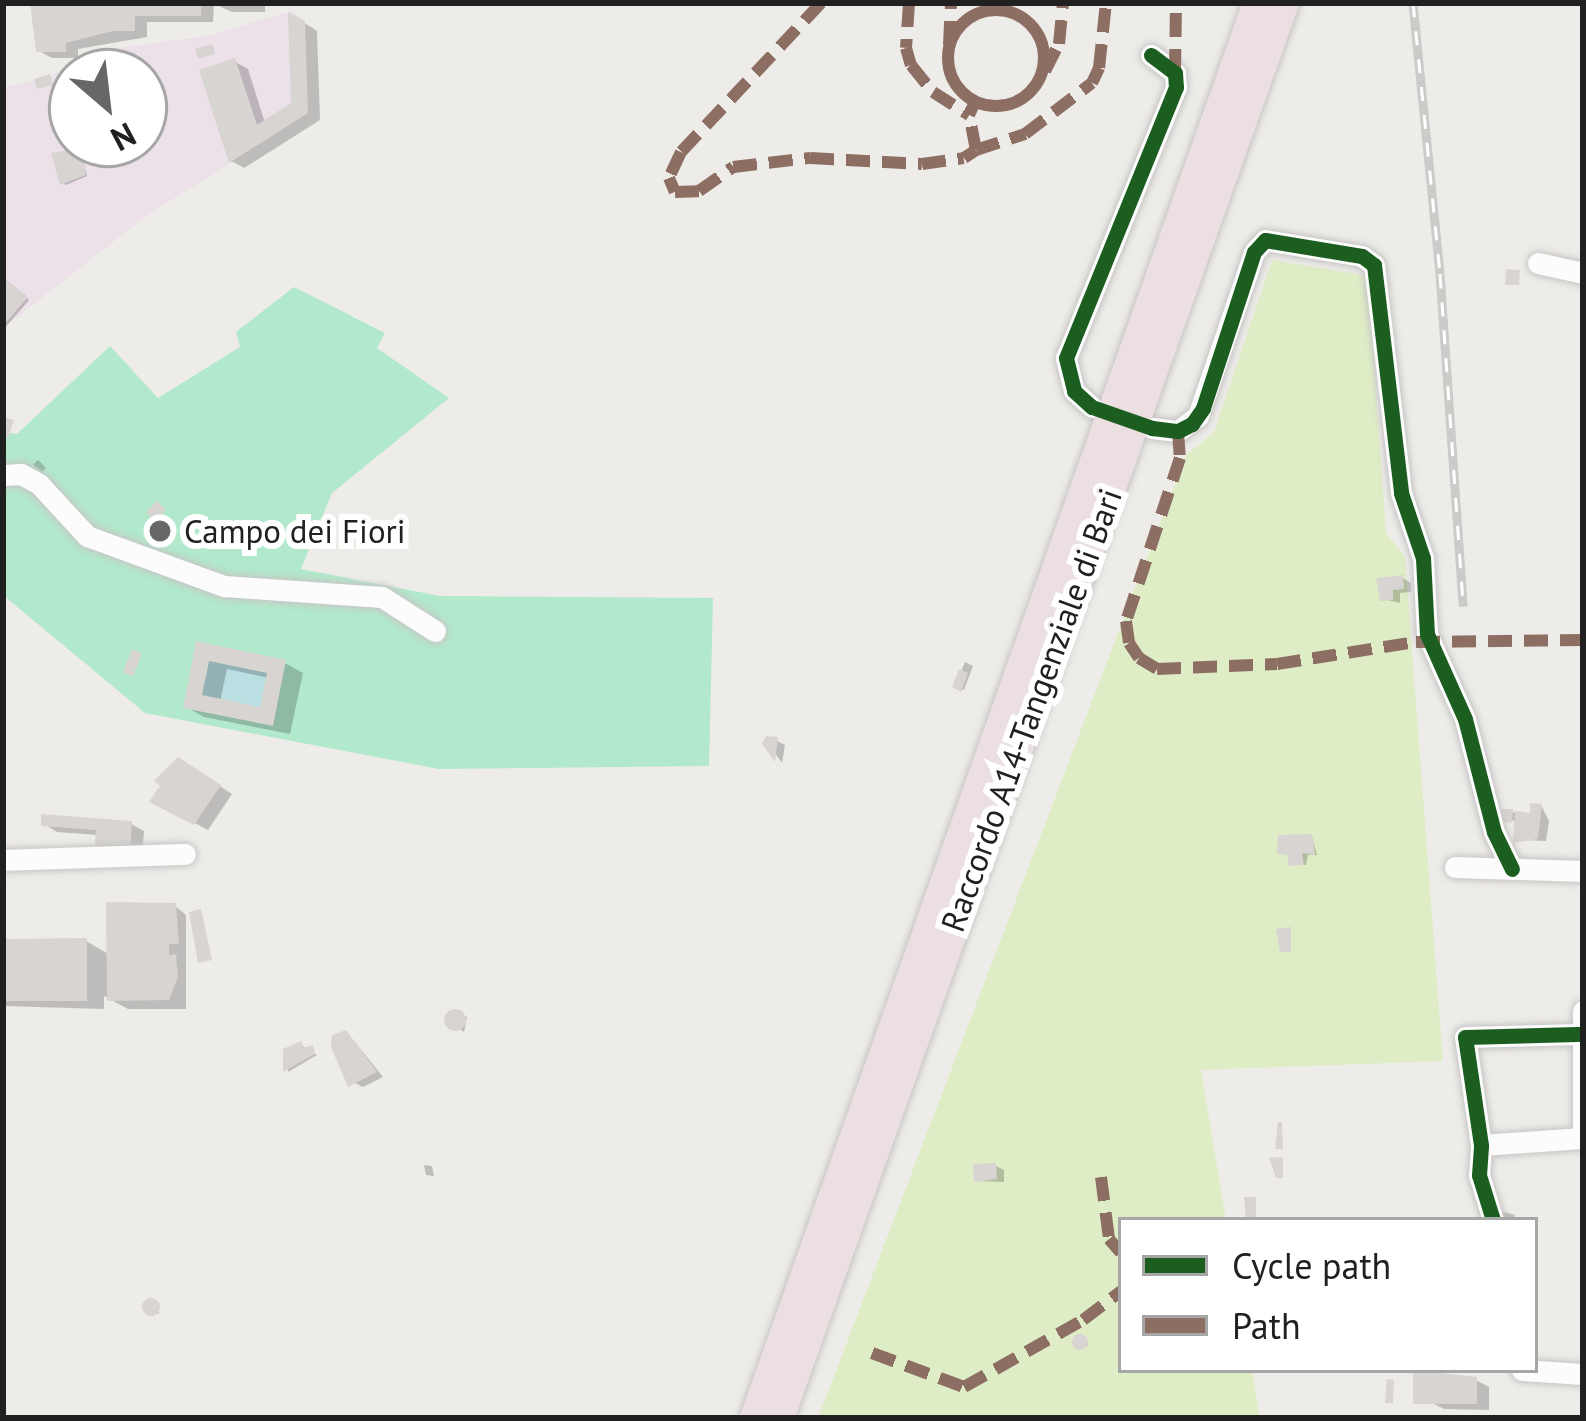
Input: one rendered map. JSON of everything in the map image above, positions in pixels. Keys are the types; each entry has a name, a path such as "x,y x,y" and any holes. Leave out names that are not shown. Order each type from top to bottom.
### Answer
{"highway":[{"name":"Raccordo A14-Tangenziale di Bari","path":"755,1418 1258,3"},
{"name":"Raccordo A14-Tangenziale di Bari","path":"779,1418 1284,3"}],"street":[{"path":"1092,407 1074,391 1066,358 1176,87 1175,73 1151,55"},
{"path":"1152,428 1178,431 1198,416 1254,252 1265,240 1362,256 1374,266 1401,493 1423,558 1427,634 1466,719 1493,832 1512,869"},
{"path":"1538,262 1583,273"},
{"path":"3,476 21,474 39,484 87,536 224,586 382,597 435,631"},
{"path":"3,860 185,854"},
{"path":"1455,867 1583,871"},
{"path":"1481,1145 1583,1137 1583,1011"},
{"path":"1492,1217 1479,1175 1481,1145 1465,1037 1580,1034"},
{"path":"1538,1371 1583,1374"}],"shaded area":[{"path":"291,11 305,21 308,113 145,217 3,328 3,87 48,78 48,168 168,168 168,48 116,48 208,36"}],"green space":[{"path":"1272,260 1368,276 1386,533 1405,557 1443,1061 1201,1070 1226,1217 1118,1217 1118,1373 1252,1373 1260,1418 818,1418 1186,455 1214,432"},
{"name":"Campo dei Fiori","path":"294,287 385,333 377,348 449,398 332,493 301,569 440,596 713,598 709,766 439,769 145,713 3,595 3,432 17,434 110,346 158,398 240,347 236,332"}],"water":[{"path":"209,661 267,673 260,707 202,695"}],"building":[{"path":"30,3 201,3 201,16 135,16 135,31 113,31 66,43 66,48 36,52"},
{"path":"288,12 305,21 308,113 229,163 199,70 235,58 257,125 291,103"},
{"path":"212,44 215,54 198,59 195,49"},
{"path":"48,75 48,86 37,89 34,79"},
{"path":"55,168 85,168 86,175 60,185"},
{"path":"1506,269 1520,270 1519,285 1505,285"},
{"path":"3,277 28,297 3,326"},
{"path":"3,417 14,420 8,438 3,437"},
{"path":"157,501 166,510 155,522 146,512"},
{"path":"1403,575 1404,589 1393,590 1393,600 1380,601 1376,578"},
{"path":"196,641 286,660 273,726 183,708","holes":["209,661 267,673 260,707 202,695"]},
{"path":"132,649 142,653 133,676 123,673"},
{"path":"959,669 968,673 961,692 952,687"},
{"path":"766,736 778,737 775,762 762,744"},
{"path":"178,757 221,785 194,825 149,802 160,786 154,781"},
{"path":"1530,803 1542,804 1538,839 1513,843 1515,811 1530,813"},
{"path":"1501,809 1513,809 1512,823 1504,822"},
{"path":"41,814 132,821 130,852 94,853 96,830 41,826"},
{"path":"1312,834 1315,855 1302,853 1304,865 1289,866 1287,855 1277,854 1278,835"},
{"path":"106,902 176,903 179,944 169,944 169,955 176,954 178,977 169,1000 107,1001"},
{"path":"201,909 212,960 198,963 189,912"},
{"path":"1291,927 1291,952 1280,952 1276,929"},
{"path":"87,938 87,1001 3,1001 3,939"},
{"path":"455,1009 466,1020 455,1031 444,1020"},
{"path":"346,1030 377,1072 348,1087 331,1047 332,1035"},
{"path":"301,1041 304,1048 313,1045 315,1054 283,1072 283,1049"},
{"path":"1278,1122 1282,1122 1283,1149 1275,1149"},
{"path":"1283,1157 1283,1178 1276,1178 1269,1158"},
{"path":"996,1163 997,1179 974,1182 973,1164"},
{"path":"1244,1197 1256,1197 1256,1217 1246,1217"},
{"path":"151,1298 160,1307 151,1316 142,1307"},
{"path":"1080,1334 1088,1342 1080,1350 1072,1342"},
{"path":"1413,1373 1477,1377 1477,1404 1413,1404"},
{"path":"1387,1379 1394,1380 1393,1403 1385,1403"}],"railway":[{"path":"1413,3 1440,274 1463,606"}],"marked path":[{"path":"821,3 681,152 669,178 675,192 699,191 733,167 810,158 922,164 964,158 976,150 969,115 975,102"},
{"path":"909,3 906,48 911,65 933,92 969,115"},
{"path":"949,45 951,3"},
{"path":"1045,71 1059,44 1063,3"},
{"path":"976,150 1025,134 1092,83 1099,68 1106,3"},
{"path":"1175,73 1176,3"},
{"path":"996,10 1015,13 1030,24 1041,39 1044,58 1041,77 1030,92 1015,103 996,106 977,103 962,92 951,77 948,58 951,39 962,24 977,13 996,10"},
{"path":"1178,431 1180,458 1126,621 1129,643 1139,658 1157,669 1277,664 1416,642 1583,640"},
{"path":"1101,1177 1109,1239 1118,1250"},
{"path":"872,1353 964,1387 1083,1320 1118,1293"}],"cycle path":[{"path":"1151,55 1175,73 1176,87 1066,358 1074,391 1092,407 1152,428 1178,431 1192,424 1203,408 1254,252 1265,240 1362,256 1374,265 1401,493 1423,558 1427,634 1465,719 1494,832 1512,869"},
{"path":"1492,1217 1479,1175 1481,1145 1465,1037 1580,1034"}],"place":[{"name":"Campo dei Fiori","path":"160,531"}]}
